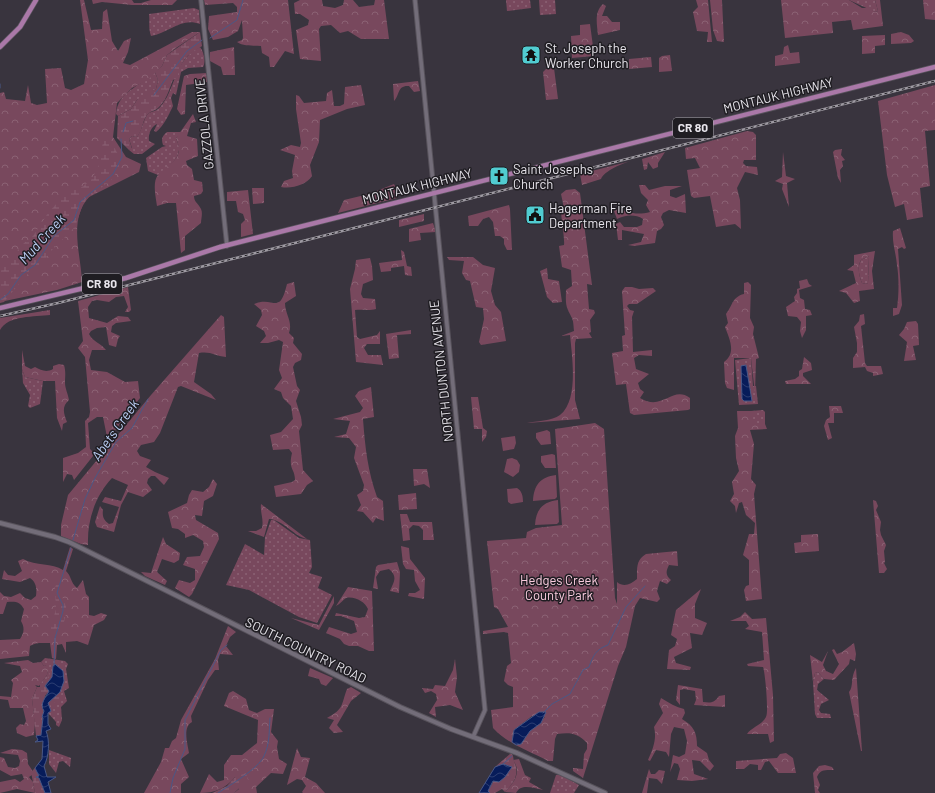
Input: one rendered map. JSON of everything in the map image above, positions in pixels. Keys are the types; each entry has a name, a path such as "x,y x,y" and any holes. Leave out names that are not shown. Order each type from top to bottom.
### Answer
{"main road":[{"path":"0,47 18,30 35,1"},
{"name":"MONTAUK HIGHWAY","path":"0,308 126,278 188,257 227,246 935,67"},
{"name":"SOUTH COUNTRY ROAD","path":"0,523 69,542 400,708 517,753 605,793"}],"street":[{"path":"29,0 35,1"},
{"name":"GAZZOLA DRIVE","path":"201,0 227,246"},
{"name":"NORTH DUNTON AVENUE","path":"414,0 485,710 473,737"}],"green space":[{"path":"80,0 84,0 91,30 102,29 103,12 107,9 112,41 118,51 124,41 131,38 128,52 123,63 130,65 192,32 200,32 167,55 162,66 148,80 132,88 117,103 113,137 126,157 141,164 139,172 89,197 83,206 77,227 82,282 57,290 0,302 0,93 4,92 6,99 25,101 28,85 31,103 37,105 47,103 45,69 61,68 65,88 71,90 84,84 88,60"},
{"path":"92,0 132,0 134,3 141,3 151,0 177,0 172,5 132,5 102,2 93,4"},
{"path":"204,0 288,0 294,54 285,51 274,67 270,67 269,57 262,53 261,46 240,44 237,42 243,38 242,20 238,31 228,37 213,40 208,29 209,16 237,12 237,7 233,3 205,5"},
{"path":"300,0 322,0 323,6 335,8 343,5 344,0 353,0 359,7 374,5 375,0 384,0 389,39 361,39 348,31 340,33 331,25 321,26 319,29 321,61 300,59 296,30 308,25 309,20 300,14 295,14 294,3"},
{"path":"506,0 530,0 531,8 507,11"},
{"path":"539,0 555,0 556,14 540,15"},
{"path":"696,0 708,0 712,42 707,42 708,32 697,31 693,12 698,7"},
{"path":"710,0 722,0 724,42 717,41 713,30"},
{"path":"781,0 849,0 862,8 869,8 875,12 878,11 875,0 880,0 883,26 853,30 851,20 832,22 833,33 785,38"},
{"path":"849,0 875,0 878,11 875,12"},
{"path":"923,0 935,0 935,20 925,19"},
{"path":"603,4 606,6 602,16 607,16 612,22 620,22 620,30 598,35 597,14"},
{"path":"194,8 199,10 200,24 187,22 151,36 149,28 149,14"},
{"path":"590,24 593,56 572,58 571,36 580,35 580,25"},
{"path":"200,32 202,46 185,58 177,78 173,80 161,105 147,115 137,137 132,136 129,139 132,149 129,150 117,138 118,116 131,109 137,100 144,94 156,89 158,80 155,72 162,66 167,55"},
{"path":"901,32 909,35 914,41 911,43 891,44 891,34"},
{"path":"885,35 885,45 875,46 875,53 862,54 862,36"},
{"path":"788,45 790,53 799,52 800,63 775,66 775,56 783,54 784,47"},
{"path":"200,47 204,57 203,67 188,68 181,72 176,95 173,93 171,98 173,106 168,116 156,132 154,131 157,124 153,127 150,133 149,141 155,144 142,154 134,154 129,150 132,148 129,139 132,136 137,137 147,115 162,105 183,62 193,51"},
{"path":"234,47 235,75 223,75 221,67 210,61 210,52"},
{"path":"670,55 672,71 659,72 659,58"},
{"path":"651,57 652,67 629,69 629,59"},
{"path":"554,68 558,99 546,100 543,72 546,69"},
{"path":"155,72 158,80 156,89 137,100 131,109 118,116 116,114 118,106 125,95"},
{"path":"207,73 207,82 186,85 185,114 181,115 177,109 184,76 190,74"},
{"path":"418,81 420,91 414,92 409,86 402,87 394,101 393,84"},
{"path":"361,85 365,105 347,109 320,120 319,142 310,165 312,176 306,182 298,186 281,187 284,181 293,178 292,171 295,155 280,150 291,145 300,147 301,143 296,109 296,95 299,96 304,103 326,101 327,93 332,90 334,106 340,106 344,104 345,87"},
{"path":"935,85 935,130 925,131 930,186 920,188 923,217 907,220 904,204 895,207 887,175 878,101"},
{"path":"193,114 196,122 191,123 187,136 197,139 198,156 186,161 187,165 192,169 194,180 202,182 203,191 201,194 194,196 194,198 201,209 202,216 201,223 185,236 185,250 181,253 176,203 167,203 157,206 155,182 158,175 177,157 179,149 176,138"},
{"path":"107,130 110,140 123,163 111,180 84,201 75,227 50,252 41,266 31,271 4,302 0,303 0,272 23,244 33,236 48,213 58,202 67,193 82,187 92,179 99,165 100,153"},
{"path":"747,131 753,132 756,135 756,160 744,160 743,163 746,166 757,167 758,175 745,172 737,188 740,200 741,229 735,224 716,227 710,196 694,198 691,196 687,170 700,168 695,158 686,159 685,148"},
{"path":"167,132 182,132 176,138 179,150 174,161 168,168 158,175 148,171 146,158 162,147 166,146 163,145 162,139"},
{"path":"842,149 841,155 845,160 842,161 843,166 840,170 841,183 838,178 833,152 835,150"},
{"path":"665,152 658,163 658,167 653,169 648,162 647,169 644,170 642,159"},
{"path":"783,152 786,176 795,179 787,183 789,207 782,189 783,184 775,181 782,177"},
{"path":"631,161 610,170 601,179 582,185 580,174"},
{"path":"394,184 399,194 397,198 338,213 344,200 369,194"},
{"path":"639,185 645,185 649,190 665,186 682,186 670,190 670,196 676,198 685,194 686,213 669,210 663,213 661,217 664,225 657,231 655,243 634,246 628,245 641,242 644,234 622,230 622,240 618,240 616,224 620,222 624,227 637,227 642,225 643,219 637,216 630,216 617,219 614,211 618,206 625,211 633,213 650,212 646,205 648,200 641,193"},
{"path":"252,188 264,188 264,203 253,204"},
{"path":"575,189 580,193 592,285 587,284 589,309 594,310 595,313 590,320 591,332 589,333 592,338 576,339 575,343 575,400 580,419 527,423 557,417 566,408 570,399 573,366 570,335 561,336 574,331 573,321 567,308 566,300 566,290 572,286 571,270 562,267 559,246 564,245 561,210 564,208 561,194 566,190"},
{"path":"248,190 253,234 241,237 241,224 245,220 243,214 238,212 236,201 227,201 227,192"},
{"path":"509,205 512,250 507,250 504,244 504,239 500,236 495,236 493,222 489,217 483,219 478,226 469,226 468,216"},
{"path":"424,214 424,221 399,227 399,220"},
{"path":"433,223 436,232 420,233 421,240 409,242 409,229"},
{"path":"900,228 906,248 904,249 902,247 898,249 902,305 899,314 893,316 893,308 897,308 898,270 893,231"},
{"path":"401,250 404,252 407,266 411,267 412,276 405,275 404,266 391,268 391,271 381,272 379,263 402,260"},
{"path":"875,251 872,271 874,289 859,291 860,301 854,303 846,293 839,291 856,283 853,271 847,270 854,265 854,255","holes":["869,256 868,283 862,283 859,268 861,260"]},
{"path":"869,256 868,283 866,284 862,283 859,266 861,260"},
{"path":"447,257 473,257 483,265 495,268 491,291 495,305 501,312 506,341 481,345 479,342 484,319 483,308 476,307 470,281 466,280 462,273 464,261 449,260"},
{"path":"370,258 373,280 363,284 361,294 363,298 375,299 376,309 355,310 357,337 360,339 377,335 380,331 380,344 367,344 364,348 368,355 381,355 383,365 356,362 350,289 356,260"},
{"path":"547,268 548,279 559,281 562,302 553,303 547,297 540,271"},
{"path":"807,279 809,284 812,286 799,290 800,298 804,300 805,309 810,310 812,315 806,316 806,330 802,338 800,331 801,322 797,317 788,316 786,307 795,301 794,297 797,293 797,289 800,288 799,281"},
{"path":"294,282 296,296 285,303 285,307 290,325 289,333 294,338 293,343 302,354 301,360 295,363 293,367 297,386 300,390 296,401 302,425 299,431 303,470 313,481 307,485 301,494 276,497 274,486 292,482 295,480 295,476 291,466 292,453 289,449 273,450 270,435 281,432 293,419 291,406 283,398 281,392 274,389 282,378 279,370 283,342 279,340 268,343 260,343 266,336 264,331 256,326 262,315 261,310 254,304 261,302 278,302 284,294 287,284"},
{"path":"748,282 751,285 750,318 754,327 753,334 759,358 756,359 755,394 751,358 734,358 734,390 727,388 725,383 724,362 728,358 731,350 730,341 725,327 728,323 726,314 735,299 744,294 744,283"},
{"path":"128,287 131,310 129,312 125,312 128,307 124,296 116,297 109,302 97,300 92,301 88,307 89,318 107,323 118,316 128,317 131,321 116,323 112,326 111,332 120,336 116,347 109,345 106,327 97,328 91,331 89,334 91,337 106,350 92,350 89,360 91,370 107,372 125,382 138,381 140,398 110,437 107,437 103,417 97,417 88,423 90,449 94,453 93,456 74,480 72,475 67,474 63,482 63,458 78,453 86,447 85,421 89,417 90,412 85,357 78,348 83,341 78,301"},
{"path":"625,287 639,289 653,288 656,291 637,304 629,304 627,306 630,310 634,311 632,317 633,352 652,350 652,356 639,355 634,358 636,369 649,374 638,383 640,389 644,392 640,398 655,402 678,394 684,395 690,398 690,409 634,415 630,413 626,384 616,385 612,353 623,351 622,336 625,335 622,291"},
{"path":"50,310 50,315 15,319 4,325 0,330 0,318"},
{"path":"864,314 865,324 861,326 865,363 867,366 881,366 883,374 873,376 873,373 867,371 865,367 853,368 853,358 857,352 854,327 859,321 860,315"},
{"path":"221,315 224,317 226,357 199,353 194,382 211,394 216,400 181,386 178,387 160,433 154,442 141,445 137,451 140,456 151,460 146,467 169,478 164,485 155,476 151,476 147,483 152,490 143,497 128,492 121,505 114,532 97,527 95,522 100,506 103,510 105,520 109,524 113,523 119,507 102,502 105,497 121,501 128,485 112,478 101,493 93,509 89,527 88,545 81,544 61,536 61,525 68,495 151,395"},
{"path":"916,321 918,324 919,345 913,346 916,360 904,361 907,342 899,335 907,322"},
{"path":"411,330 411,334 397,335 399,358 389,359 386,334"},
{"path":"22,350 25,366 31,369 35,367 48,371 53,369 53,366 59,364 64,365 65,385 69,400 64,408 67,422 63,424 62,431 57,418 55,381 43,381 25,377 22,369"},
{"path":"804,357 811,363 812,370 803,373 803,376 811,384 786,384 785,381 795,379 799,376 799,371 802,369"},
{"path":"751,358 753,386 756,386 758,404 739,405 735,360"},
{"path":"22,369 25,377 43,381 40,404 30,408 28,406 30,395 23,383"},
{"path":"371,387 374,417 363,419 369,469 377,497 383,501 384,521 376,518 373,523 363,512 357,511 361,505 357,495 363,491 364,485 354,458 356,447 349,438 334,437 346,434 350,421 333,419 360,412 363,408 355,396 359,391"},
{"path":"471,397 478,397 483,428 487,431 486,437 482,442 482,429 474,429"},
{"path":"829,406 841,406 843,413 834,413 834,423 828,423 832,438 828,440 824,426 826,420 830,417"},
{"path":"763,410 765,412 765,424 750,424 751,411"},
{"path":"737,411 751,411 751,424 765,424 767,429 750,430 754,444 751,479 756,485 754,494 762,599 746,601 744,590 746,586 749,585 749,560 743,555 749,534 754,534 755,523 746,515 742,502 739,503 736,513 735,506 730,501 734,494 732,482 739,471 736,458 735,436 738,428"},
{"name":"Hedges Creek County Park","path":"595,423 604,429 615,598 617,604 617,582 622,585 627,585 637,579 638,565 643,556 646,554 677,551 678,566 669,565 667,571 667,575 671,580 667,584 660,581 657,591 660,599 657,602 640,598 635,606 626,647 618,666 583,778 573,771 573,768 583,769 584,754 587,749 587,743 577,735 570,733 557,734 555,739 553,761 548,761 512,743 493,728 491,710 513,707 513,687 504,681 507,666 511,663 508,633 483,634 483,631 508,627 498,609 494,607 487,541 526,538 527,532 536,528 562,525 555,429","holes":["532,716 545,717 530,731 521,744 512,742 514,730"]},
{"path":"547,430 550,432 551,444 541,445 536,438 536,433"},
{"path":"515,436 516,443 514,449 503,451 501,438"},
{"path":"552,454 555,455 556,468 545,468 541,462 541,456"},
{"path":"512,458 517,460 520,465 519,472 513,477 504,472 507,459"},
{"path":"413,469 427,469 430,488 424,484 414,486"},
{"path":"556,475 557,497 555,499 533,501 536,486 542,480"},
{"path":"213,479 217,484 213,496 204,501 202,516 195,515 196,520 218,533 219,539 192,594 189,597 175,588 179,580 190,583 195,580 195,569 183,565 187,557 200,556 204,547 203,541 193,535 185,538 185,534 178,529 172,528 168,512 187,503 192,490 203,492 209,487"},
{"path":"517,488 522,494 523,502 511,504 508,502 507,489"},
{"path":"416,493 417,509 399,510 398,495"},
{"path":"558,500 559,522 557,524 535,525 538,511 544,505"},
{"path":"873,500 876,501 878,506 876,510 881,522 881,535 886,545 884,551 884,563 887,569 884,573 879,573"},
{"path":"261,504 307,539 297,535 279,522 269,519 264,537 248,531 256,531 262,528 263,522"},
{"path":"400,514 407,514 410,522 432,522 434,540 423,540 423,530 419,526 413,525 409,529 410,540 403,541"},
{"path":"271,520 274,520 299,538 310,540 312,567 309,573 322,577 318,588 332,595 317,623 299,617 249,590 226,585 245,544 264,555 265,537"},
{"path":"818,534 819,551 795,553 794,543 801,542 801,535"},
{"path":"163,537 166,544 180,553 179,560 174,563 162,559 157,572 167,581 165,585 145,576 141,572 151,573"},
{"path":"401,546 409,548 410,559 425,578 424,599 408,596 409,593 415,593 420,590 415,581 414,570 406,569 403,564"},
{"path":"70,547 73,549 66,571 77,588 83,580 86,594 89,597 89,615 94,616 101,613 107,615 104,620 94,625 88,645 77,641 66,642 66,653 62,644 57,645 56,659 52,658 50,643 42,643 30,646 29,656 0,659 0,640 20,639 22,635 24,630 21,621 24,609 17,602 7,602 3,614 0,614 0,592 4,596 11,597 20,593 25,598 31,600 36,596 35,583 30,578 20,582 2,579 4,570 8,575 15,576 22,571 18,561 23,559 33,563 54,566 63,570"},
{"path":"397,562 400,572 399,593 390,591 394,582 394,574 389,569 380,571 376,577 378,589 373,588 376,567 378,565"},
{"path":"62,575 60,591 66,607 66,614 60,637 55,642 51,637 51,627 56,609 55,587"},
{"path":"348,587 372,591 374,651 369,651 358,646 349,646 344,644 340,639 326,633 329,627 351,634 357,632 354,621 341,616 335,616 336,613 359,618 365,617 368,609 367,606 356,599 346,598 336,606"},
{"path":"701,589 695,604 695,618 707,623 702,635 690,633 692,648 674,657 676,663 691,667 690,670 667,669 669,650 675,646 677,639 671,635 676,610"},
{"path":"334,596 334,603 319,630 291,618 319,625"},
{"path":"745,612 752,619 766,618 773,695 774,741 770,743 768,734 747,734 764,720 767,714 767,708 766,683 763,667 748,666 747,664 764,660 762,632 745,629 749,626 746,621 730,621 740,617"},
{"path":"228,626 236,632 230,637 226,646 233,655 220,654 218,660 219,670 215,670 208,680 191,716 192,722 189,724 186,732 189,753 181,759 189,777 181,784 181,793 144,793 161,762 165,748 169,748 172,741 176,738 181,720 215,659"},
{"path":"854,643 856,654 855,661 850,659 849,664 834,680 824,679 818,672 815,673 813,682 810,655 822,662 828,651 823,665 826,671 833,674 839,664 832,650 834,649 837,654"},
{"path":"45,658 65,661 68,664 66,669 69,688 64,691 67,701 61,707 62,720 59,727 48,713 50,709 48,707 46,685 40,684 47,675 48,665 44,666 41,662"},
{"path":"455,659 457,677 455,692 463,710 450,705 435,707 436,717 429,713 437,700 436,694 431,691 425,693 422,688 433,689 435,685 445,686 453,670"},
{"path":"28,660 33,663 41,662 44,666 49,664 47,675 39,686 35,685 37,687 32,699 35,723 34,735 26,737 17,733 16,728 20,724 24,725 26,721 23,708 10,708 8,700 0,699 0,696 11,697 13,683 11,680 22,672 20,666 4,663"},
{"path":"57,664 62,669 65,682 59,700 48,707 49,690 45,696 41,735 36,736 32,699 37,687 40,687 40,684 42,684 49,676 52,665"},
{"path":"310,668 333,678 326,686 321,684 319,679 308,676"},
{"path":"856,668 862,751 849,692"},
{"path":"818,672 824,679 818,684 817,690 829,700 821,704 819,710 821,713 830,714 831,718 817,718 815,714 813,682 815,673"},
{"path":"678,685 702,689 703,702 712,702 719,696 725,695 725,707 694,705 696,700 695,691 684,689 680,690 680,705 676,700"},
{"path":"351,687 361,693 351,701 337,725 343,732 334,733 329,728 334,720 327,718 339,709 343,703 347,689"},
{"path":"233,691 246,699 249,710 257,713 265,709 274,709 271,732 278,741 277,747 279,759 287,764 283,774 271,773 256,787 257,793 234,793 239,789 235,777 219,790 200,793 209,774 217,782 224,780 224,765 231,755 242,755 257,743 258,720 224,706 229,693"},
{"path":"661,698 672,705 684,709 685,713 682,719 692,727 696,737 697,746 707,753 709,760 714,766 710,771 700,761 692,760 694,774 708,779 692,781 677,780 680,769 678,764 674,763 670,772 673,755 679,757 685,754 687,741 684,729 674,727 671,734 669,757 666,752 656,750 650,761 648,760 655,740 654,727 663,713 659,704"},
{"path":"297,748 301,757 310,758 305,777 316,783 325,793 303,793 302,792 306,786 302,780 297,779 287,785"},
{"path":"12,749 22,750 27,753 28,764 32,770 32,775 29,777 33,782 35,793 17,789 0,793 0,782 15,779 20,782 24,779 22,774 11,776 0,770 0,757 4,758 8,767 15,768 19,766 20,761 18,755 0,753"},
{"path":"49,750 71,758 70,767 63,761 59,762 56,773 49,764"},
{"path":"511,753 516,766 516,774 513,782 505,792 502,789 495,793 490,793 488,791 503,764 495,767"},
{"path":"786,753 793,758 796,773 778,773 769,761 765,762 761,770 758,770 758,765 750,764 744,769 736,769 736,761 777,758 780,754"},
{"path":"519,759 525,775 531,778 529,782 543,790 524,787 516,793 505,792 514,781 517,773 516,764 513,760"},
{"path":"825,765 832,767 834,770 824,770 818,774 817,777 820,785 818,790 820,793 815,793 813,773 819,766"},
{"path":"35,768 45,793 35,793 31,772"},
{"path":"649,769 651,774 655,774 659,770 665,771 662,784 657,779 649,778 647,793 642,793"},
{"path":"246,773 248,780 234,793 212,793 227,786 235,777"},
{"path":"556,775 561,775 579,785 574,793 550,793"}],"water":[{"path":"746,365 752,401 744,401 742,399 741,366"},
{"path":"55,664 63,671 64,681 60,692 48,703 51,711 48,713 48,724 51,729 46,731 48,748 44,766 47,777 56,777 48,782 51,793 45,793 39,778 36,777 39,776 35,768 42,759 43,741 35,742 38,740 36,736 41,735 42,717 44,711 42,706 49,691 45,686 52,677 53,666"},
{"path":"539,712 546,712 541,723 530,731 521,744 516,745 512,742 514,730"},
{"path":"503,764 512,767 505,777 499,782 493,781 488,791 490,793 479,793 495,767"}],"waterway":[{"name":"Mud Creek","path":"210,38 237,20 243,0"},
{"name":"Mud Creek","path":"154,95 187,51 202,40"},
{"name":"Mud Creek","path":"123,132 126,123 133,121"},
{"name":"Mud Creek","path":"0,300 8,294 21,275 35,265 54,236 74,220 80,202 113,174 122,157 121,139"},
{"name":"Abets Creek","path":"73,540 85,499 95,478 116,442 132,428 148,399"},
{"name":"Abets Creek","path":"54,666 55,638 63,611 63,605 57,593 71,548"},
{"path":"543,713 552,704 570,694 583,670 589,667 596,653 608,645 626,607 645,586"},
{"path":"170,793 173,778 185,749 185,720 221,650 227,645"},
{"path":"218,793 243,776 261,761 267,747 270,718"},
{"path":"503,764 512,756"}],"railway":[{"path":"0,316 58,303 935,81"}],"place":[{"name":"St. Joseph the Worker Church","path":"531,55"},
{"name":"Saint Josephs Church","path":"499,176"},
{"name":"Hagerman Fire Department","path":"535,215"}]}
